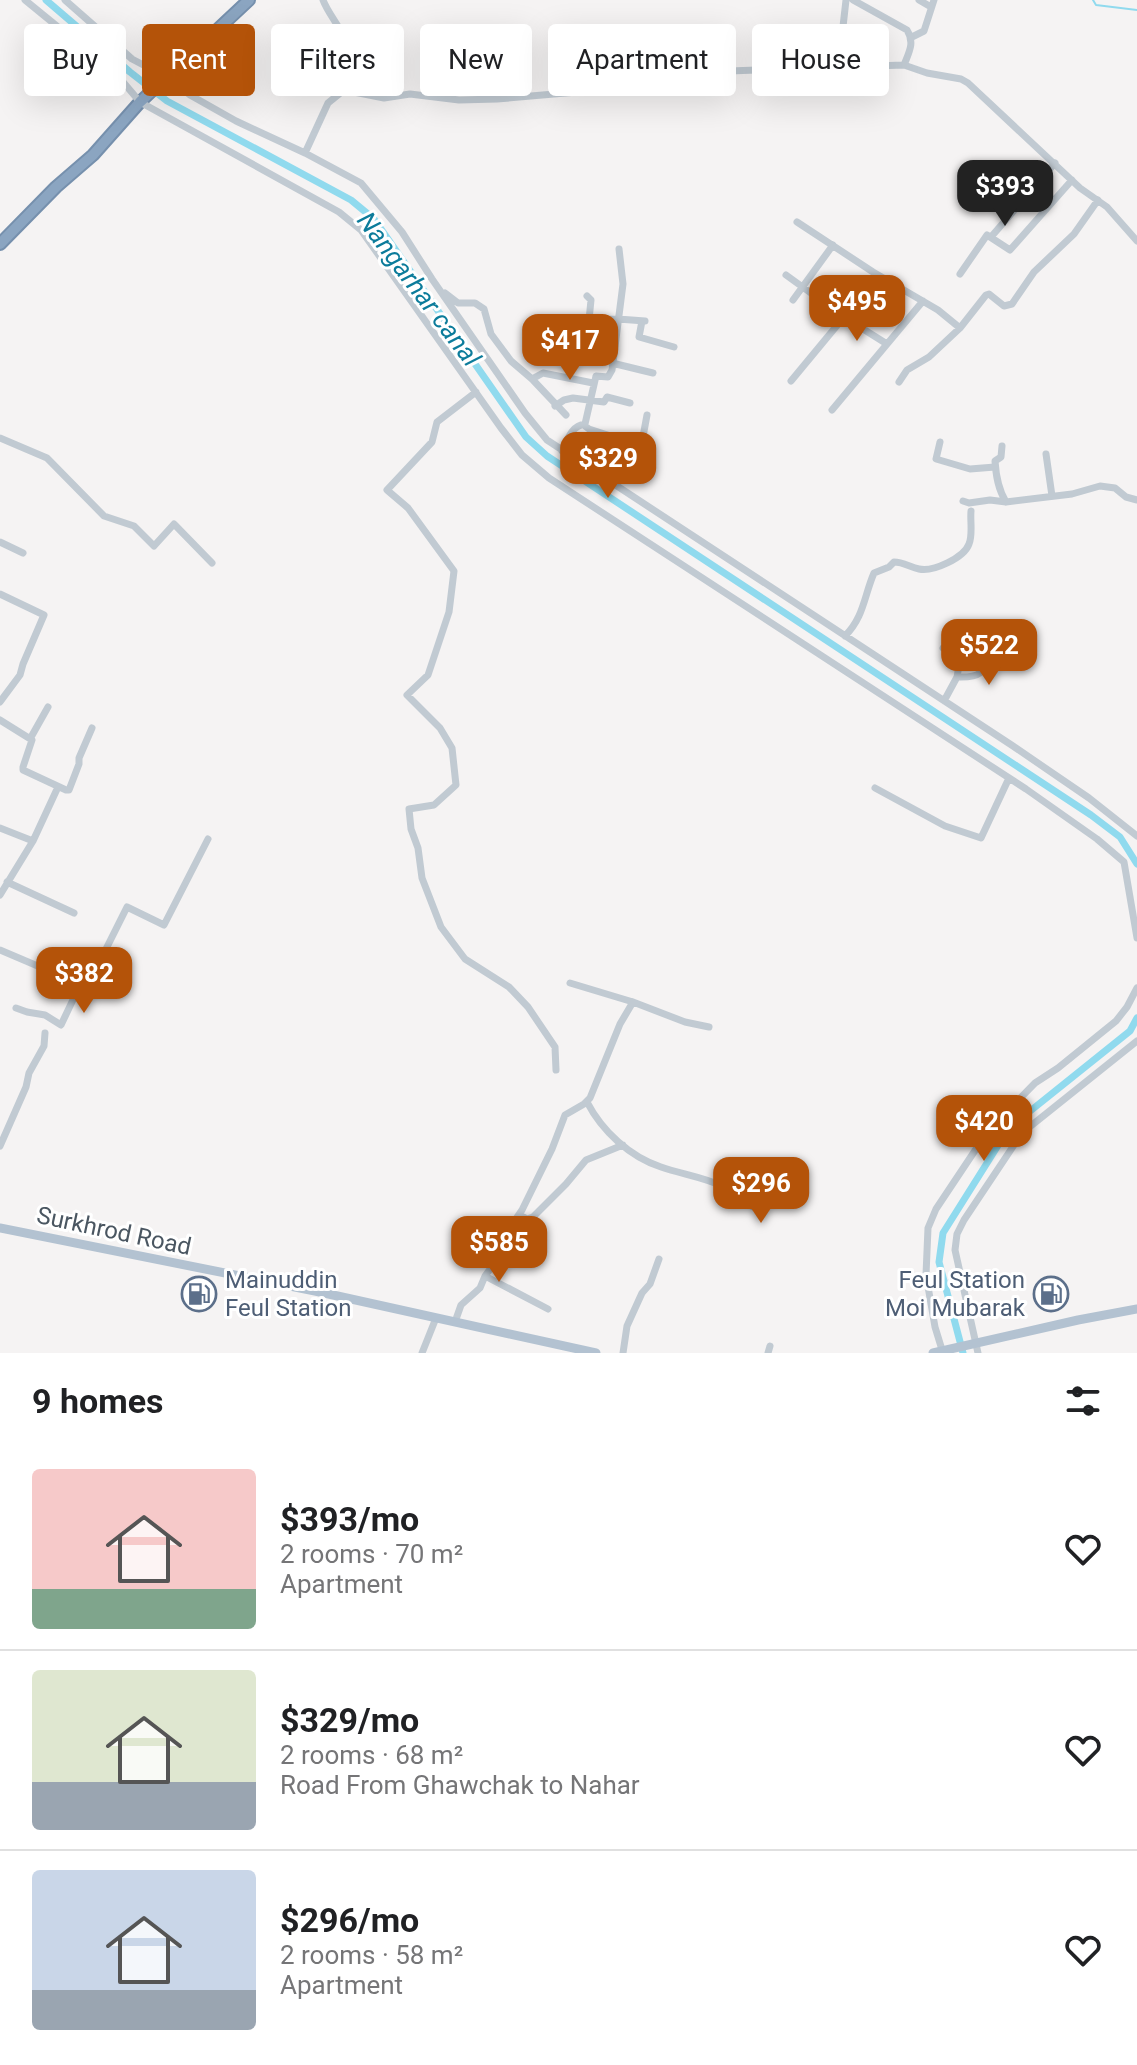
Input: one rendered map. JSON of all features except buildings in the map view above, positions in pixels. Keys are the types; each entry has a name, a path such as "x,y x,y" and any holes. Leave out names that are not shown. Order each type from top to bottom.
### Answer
{"highway":[{"path":"224,24 249,0"},
{"path":"0,244 56,187 93,155 147,96"}],"main road":[{"name":"Surkhrod Road","path":"0,1228 315,1291 596,1353"},
{"path":"939,1352 977,1348 1137,1309"}],"street":[{"path":"25,0 118,76 140,102 339,212 361,230 522,455 549,478 1009,778 1097,839 1124,862 1137,938"},
{"path":"65,0 142,66"},
{"path":"323,0 336,24"},
{"path":"843,24 846,0"},
{"path":"853,0 907,30 912,37 912,45 904,65"},
{"path":"912,37 924,31 932,3 919,0"},
{"path":"889,65 904,65 968,83 1072,180 1107,207 1137,241"},
{"path":"404,95 459,100 497,99 623,88 752,70"},
{"path":"192,96 361,183 402,232 437,287 547,440 1089,798 1137,836"},
{"path":"305,153 328,103 337,96"},
{"path":"374,96 397,96"},
{"path":"991,237 1055,163"},
{"path":"960,274 987,235 1010,250 1072,180"},
{"path":"899,382 907,370 929,357 960,328 986,295 989,294 1004,306 1012,304 1034,272 1074,234 1098,200"},
{"path":"797,222 938,310 960,328"},
{"path":"793,300 833,245"},
{"path":"619,249 623,284 612,370 608,377 596,376 585,426 626,441 642,455"},
{"path":"786,275 887,344"},
{"path":"437,287 458,303 475,303 484,309 491,334 511,361 566,415"},
{"path":"587,296 591,300 589,320 644,321 639,337 674,347"},
{"path":"832,410 923,301"},
{"path":"791,381 844,317"},
{"path":"612,363 653,373"},
{"path":"532,379 543,373 593,387 607,397 630,403"},
{"path":"476,392 437,422 432,442 387,490 408,508 454,571 449,612 428,675 407,695 440,728 452,748 456,785 434,805 409,809 411,829 418,848 422,878 441,927 465,959 509,987 528,1007 555,1047 556,1070"},
{"path":"555,406 573,398 604,402 607,397"},
{"path":"633,449 641,445 647,415"},
{"path":"562,451 573,429 585,424"},
{"path":"0,438 47,458 104,516 134,526 154,546 174,524 212,563"},
{"path":"940,442 936,459 970,469 995,467"},
{"path":"1002,446 1001,457 995,461 995,467 999,491 1006,502"},
{"path":"1046,454 1052,496"},
{"path":"963,501 1006,502 1072,494 1100,486 1115,488 1126,497 1137,500"},
{"path":"845,636 861,614 874,573 894,562 920,570 938,567 960,555 969,546 971,511"},
{"path":"0,542 23,553"},
{"path":"0,594 44,615 20,675 0,702"},
{"path":"957,677 979,675 984,669 991,644"},
{"path":"943,648 961,654 957,677 944,701"},
{"path":"48,707 30,739 32,742 22,768 58,787 69,790 92,728"},
{"path":"0,720 30,739"},
{"path":"875,788 945,826 981,838 1009,778"},
{"path":"0,895 33,841 58,787"},
{"path":"0,828 33,841"},
{"path":"0,950 87,987 127,907 162,925 165,923 208,839"},
{"path":"7,882 74,913"},
{"path":"570,983 685,1022 709,1027"},
{"path":"16,1008 45,1015 61,1025 80,985"},
{"path":"939,1352 926,1275 928,1228 936,1209 988,1131 1035,1083 1116,1021 1137,988"},
{"path":"455,1322 461,1305 480,1288 503,1252 507,1232 520,1215 565,1115 587,1102 620,1024 633,1002"},
{"path":"0,1146 29,1073 44,1046 45,1033"},
{"path":"977,1348 955,1250 957,1234 964,1220 1022,1133 1137,1041"},
{"path":"587,1102 595,1116 641,1159 722,1186 746,1205 761,1210 773,1184"},
{"path":"520,1215 527,1219 533,1217 586,1160 623,1145"},
{"path":"504,1245 530,1263"},
{"path":"623,1353 627,1326 642,1293 650,1284 659,1259"},
{"path":"485,1276 548,1309"},
{"path":"422,1353 436,1318"}],"waterway":[{"name":"Nangarhar canal","path":"46,0 167,101 351,200 374,219 526,437 547,456 1091,815 1120,837 1137,864"},
{"path":"1093,0 1096,5 1137,10"},
{"name":"Nangarhar canal","path":"963,1353 939,1262 943,1233 1009,1128 1130,1031 1137,1018"}],"place":[{"name":"Mainuddin Feul Station","path":"199,1294"},
{"name":"Feul Station Moi Mubarak","path":"1051,1294"}]}
